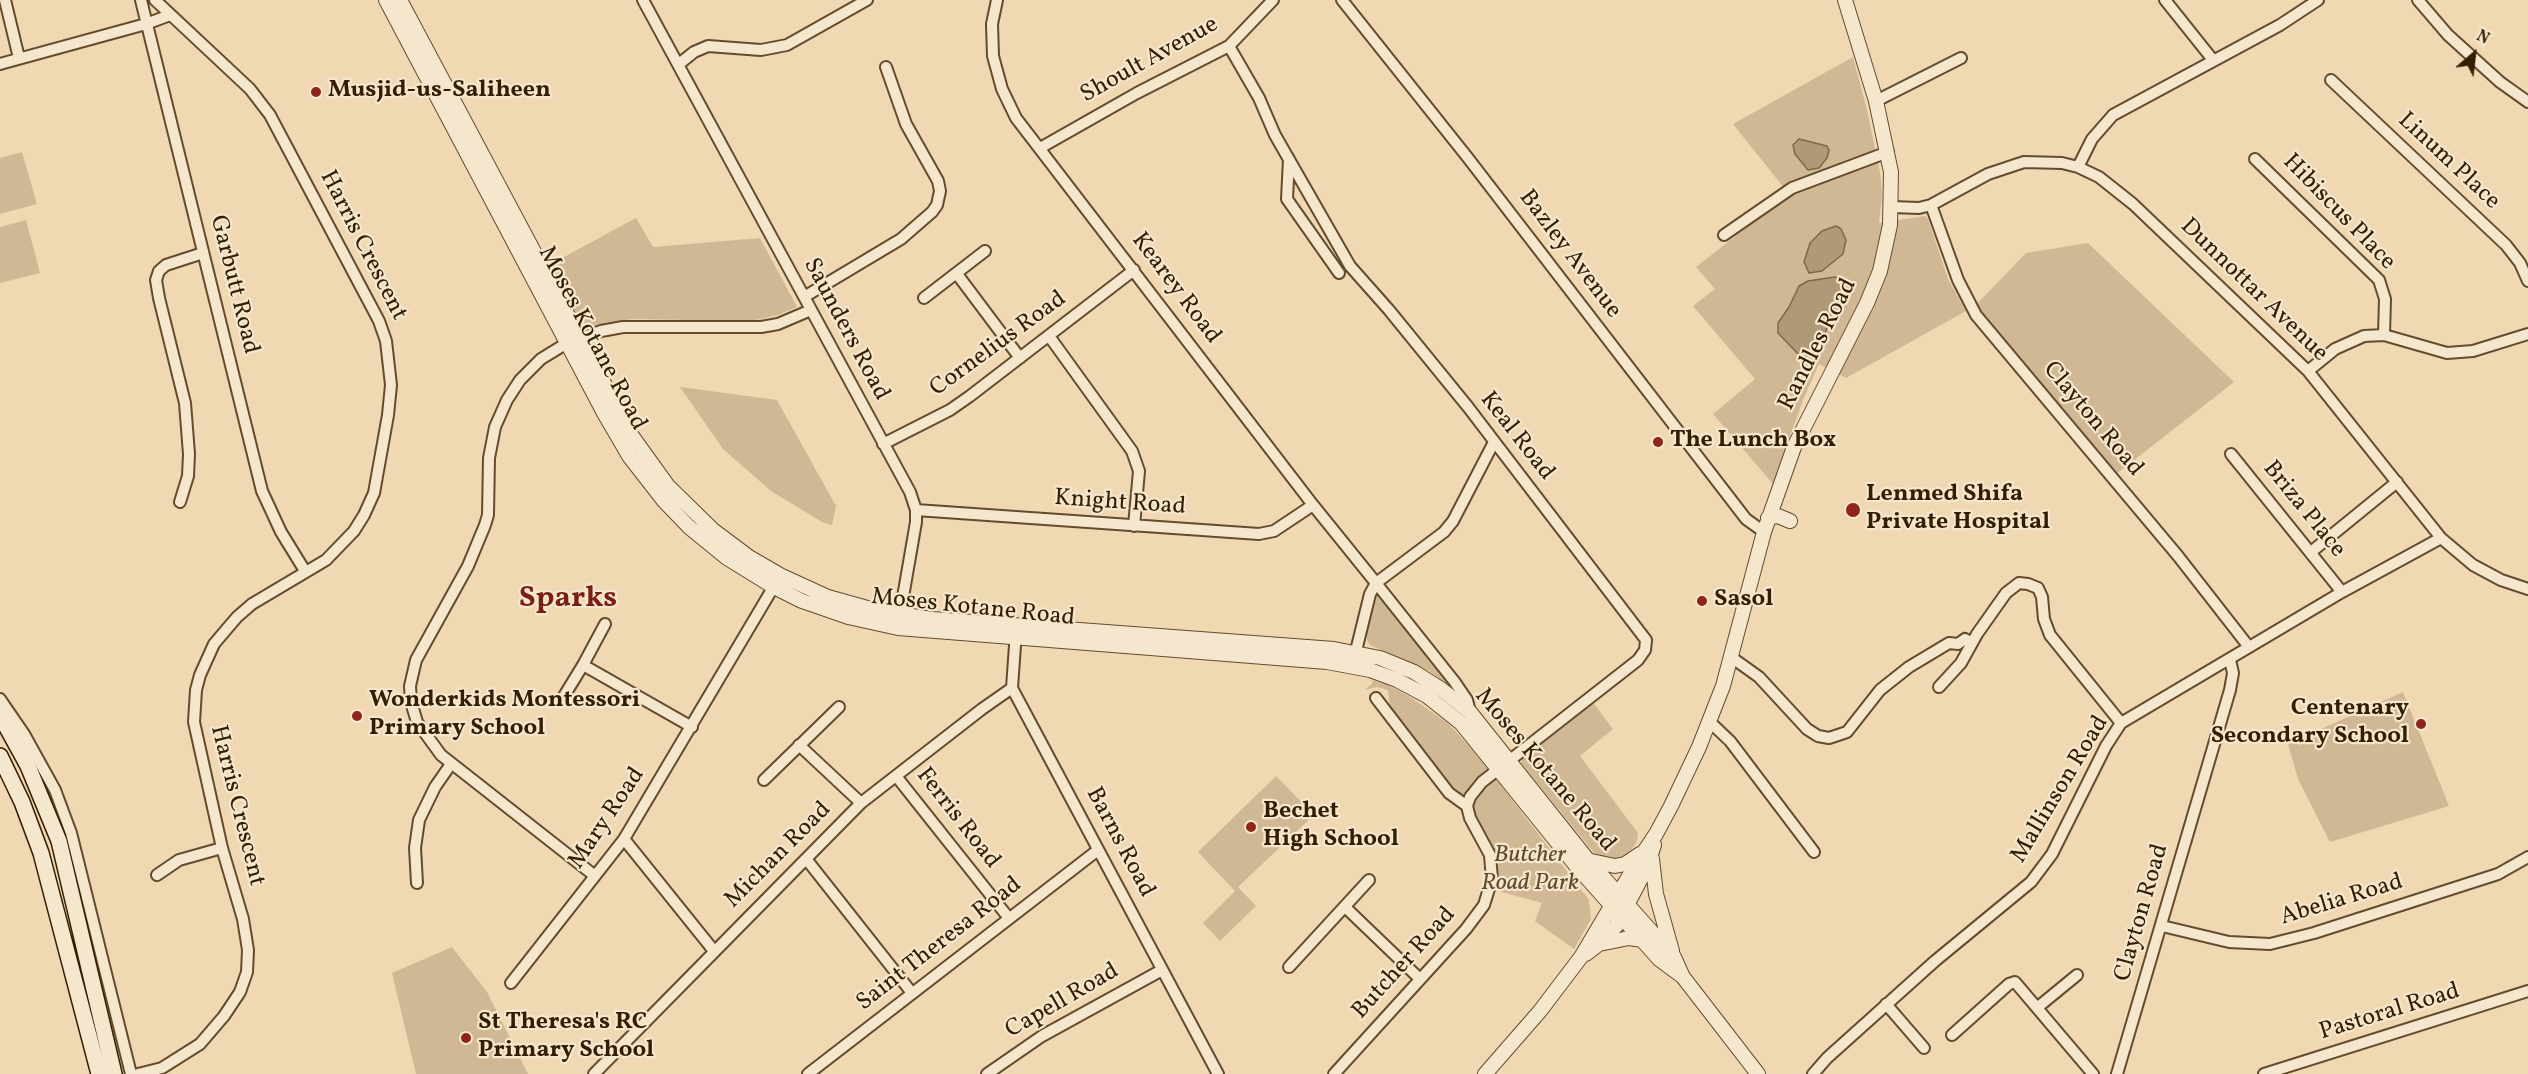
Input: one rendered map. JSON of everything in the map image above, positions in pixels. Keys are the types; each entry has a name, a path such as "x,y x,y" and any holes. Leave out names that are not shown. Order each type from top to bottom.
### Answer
{"main road":[{"path":"0,715 28,766 59,841 114,1074"},
{"path":"0,756 41,854 99,1074"}],"street":[{"path":"5,0 19,58"},
{"name":"Garbutt Road","path":"141,0 262,491 281,532 305,571"},
{"name":"Harris Crescent","path":"138,1074 162,1068 200,1044 224,1017 240,992 247,972 248,950 243,919 222,848 194,722 196,690 200,675 214,644 237,617 252,604 326,560 346,541 364,515 374,493 391,385 386,341 370,300 270,115 250,89 155,0"},
{"name":"Moses Kotane Road","path":"386,0 448,105 573,341 629,456 664,501 696,534 727,558 777,581 802,601 841,615 1353,666 1383,674 1427,696 1461,723 1504,764 1674,957 1683,977 1758,1074"},
{"name":"Moses Kotane Road","path":"400,0 448,105"},
{"name":"Saunders Road","path":"643,0 910,492 916,510 914,536 899,622"},
{"path":"678,64 694,52 708,46 761,51 787,45 867,0"},
{"name":"Kearey Road","path":"997,0 992,38 998,76 1016,118 1312,505 1454,681 1467,700 1470,712"},
{"name":"Shoult Avenue","path":"1040,148 1146,88 1229,46 1273,0"},
{"name":"Bazley Avenue","path":"1342,0 1468,158 1746,519 1764,532"},
{"name":"Randles Road","path":"1581,957 1599,944 1621,917 1623,899 1710,722 1731,657 1768,518 1794,447 1877,281 1886,252 1892,207 1888,152 1876,101 1845,0"},
{"path":"2165,0 2213,60"},
{"path":"2078,167 2092,139 2109,118 2280,25 2318,0"},
{"path":"2418,0 2448,35 2500,82 2528,102"},
{"path":"0,64 146,24 170,15"},
{"name":"Keal Road","path":"1229,46 1254,88 1275,135 1350,266 1389,310 1494,442 1646,640 1645,650 1638,660 1476,787 1467,806"},
{"path":"1876,101 1961,58"},
{"path":"804,297 901,239 937,205 940,191 938,181 906,124 886,68"},
{"name":"Linum Place","path":"2331,80 2506,245 2520,263 2528,281"},
{"path":"1724,235 1792,188 1888,152"},
{"path":"1289,159 1287,199 1339,273"},
{"name":"Hibiscus Place","path":"2255,159 2379,280 2385,299 2384,335"},
{"name":"Dunnottar Avenue","path":"1892,207 1919,208 1931,205 1988,174 2014,165 2049,161 2078,167 2099,177 2133,204 2308,371 2441,537 2473,565 2501,580 2528,589"},
{"name":"Clayton Road","path":"1931,205 1958,280 1971,308 2178,556 2249,647"},
{"path":"924,298 985,251"},
{"path":"180,502 188,476 189,454 185,403 156,280 159,271 166,265 204,253"},
{"name":"Cornelius Road","path":"883,444 950,410 1134,270"},
{"path":"957,274 1020,358"},
{"path":"595,876 451,764 429,741 417,722 411,702 412,672 429,634 481,540 488,515 492,442 507,400 520,380 541,359 573,341 601,331 646,326 761,327 778,324 811,310"},
{"path":"2308,371 2348,342 2364,336 2384,335 2447,353 2473,351 2528,334"},
{"path":"1049,336 1132,451 1139,471 1134,526"},
{"path":"1353,666 1370,594 1376,583 1444,532 1453,521 1494,442"},
{"name":"Briza Place","path":"2231,454 2342,592"},
{"path":"2310,552 2397,482"},
{"name":"Knight Road","path":"916,510 1259,534 1282,527 1312,505"},
{"path":"1768,518 1778,516 1790,521"},
{"name":"Mallinson Road","path":"1813,1074 1886,1004 2031,882 2052,854 2113,732 2121,723 2342,592 2441,537"},
{"name":"Mary Road","path":"511,983 624,839 777,581"},
{"path":"1939,687 1961,663 1971,643 2007,593 2019,583 2034,585 2042,597 2044,619 2050,635 2121,723"},
{"path":"561,700 605,624"},
{"path":"1012,688 1016,632"},
{"name":"Moses Kotane Road","path":"1016,632 1356,652 1380,658 1414,672 1442,689 1470,712 1557,843 1666,965 1683,977"},
{"path":"1731,657 1759,677 1807,729 1818,736 1829,738 1847,732 1880,690 1909,667 1949,643 1958,644 1965,639 1971,643"},
{"name":"Clayton Road","path":"2120,1074 2230,690 2233,672 2230,660"},
{"path":"583,665 692,727"},
{"name":"Michan Road","path":"594,1074 861,803 1012,688"},
{"name":"Barns Road","path":"1012,688 1218,1074"},
{"name":"Butcher Road","path":"1334,1074 1466,928 1484,905 1490,892 1492,879 1490,855 1470,818 1467,806 1445,788 1376,698"},
{"path":"0,699 24,734 55,790 71,833 131,1074"},
{"path":"764,780 839,707"},
{"path":"1710,722 1730,741 1814,852"},
{"path":"800,745 861,803"},
{"path":"417,883 415,848 418,820 435,787 451,764"},
{"name":"Ferris Road","path":"896,776 1008,917"},
{"path":"624,839 714,951"},
{"path":"157,875 179,860 222,848"},
{"name":"Saint Theresa Road","path":"808,1074 1008,917 1098,850"},
{"path":"1588,860 1605,866 1615,866 1625,864 1648,852 1653,882 1674,957"},
{"name":"Abelia Road","path":"2162,926 2229,942 2270,945 2498,874 2528,857"},
{"path":"807,860 912,993"},
{"path":"1289,968 1369,880"},
{"name":"Randles Road","path":"1490,1072 1581,957 1611,906 1623,899"},
{"path":"1345,907 1420,979"},
{"path":"1599,944 1629,938 1643,940"},
{"name":"Capell Road","path":"987,1074 1042,1036 1162,970"},
{"path":"2037,1007 2077,975"},
{"path":"1952,1035 2012,982 2017,984 2093,1074"},
{"name":"Pastoral Road","path":"2264,1074 2528,991"},
{"path":"1886,1004 1924,1048"}],"green space":[{"path":"1853,57 1880,172 1882,194 1879,223 1925,216 1928,219 1948,279 1966,311 1846,378 1819,364 1803,400 1773,484 1713,414 1755,379 1693,306 1715,289 1696,267 1789,194 1733,124"},
{"path":"22,152 37,204 0,214 0,158"},
{"path":"636,218 653,247 760,238 797,307 778,315 751,321 632,319 602,324 583,331 551,264"},
{"path":"26,220 40,273 0,283 0,227"},
{"path":"2088,243 2234,382 2115,475 1971,310 2026,253"},
{"path":"680,387 777,400 836,506 832,525 822,522 771,491 723,449"},
{"path":"1377,595 1459,692 1429,671 1370,645 1367,634 1371,610"},
{"name":"Butcher Road Park","path":"1371,680 1386,684 1412,698 1449,724 1480,758 1589,900 1591,919 1574,949 1535,921 1542,903 1498,891 1498,856 1488,836 1461,796 1455,794 1390,710 1388,690 1377,687 1364,690 1373,683"},
{"path":"2403,692 2449,806 2330,842 2298,779 2288,744"},
{"path":"1592,701 1613,729 1580,756 1638,833 1637,841 1631,850 1615,860 1605,859 1595,854 1522,764 1521,756"},
{"path":"1276,776 1314,815 1238,887 1256,906 1220,941 1203,923 1235,891 1198,852"},
{"name":"St Theresa's RC Primary School","path":"452,947 487,992 528,1074 416,1074 392,973"}],"shaded area":[{"path":"1799,139 1827,146 1829,150 1827,158 1819,168 1808,170 1795,154 1793,145"},
{"path":"1836,226 1841,229 1846,240 1843,254 1822,271 1809,273 1804,262 1810,243 1822,231"},
{"path":"1835,277 1843,279 1845,285 1831,313 1821,348 1812,355 1801,357 1778,333 1778,323 1799,286 1808,281"}],"place":[{"name":"Musjid-us-Saliheen","path":"316,92"},
{"name":"The Lunch Box","path":"1658,442"},
{"name":"Lenmed Shifa Private Hospital","path":"1853,510"},
{"name":"Sasol","path":"1702,601"},
{"name":"Wonderkids Montessori Primary School","path":"357,716"},
{"name":"Centenary Secondary School","path":"2421,724"},
{"name":"Bechet High School","path":"1251,827"},
{"name":"St Theresa's RC Primary School","path":"466,1038"}],"district":[{"name":"Sparks","path":"568,600"}]}
